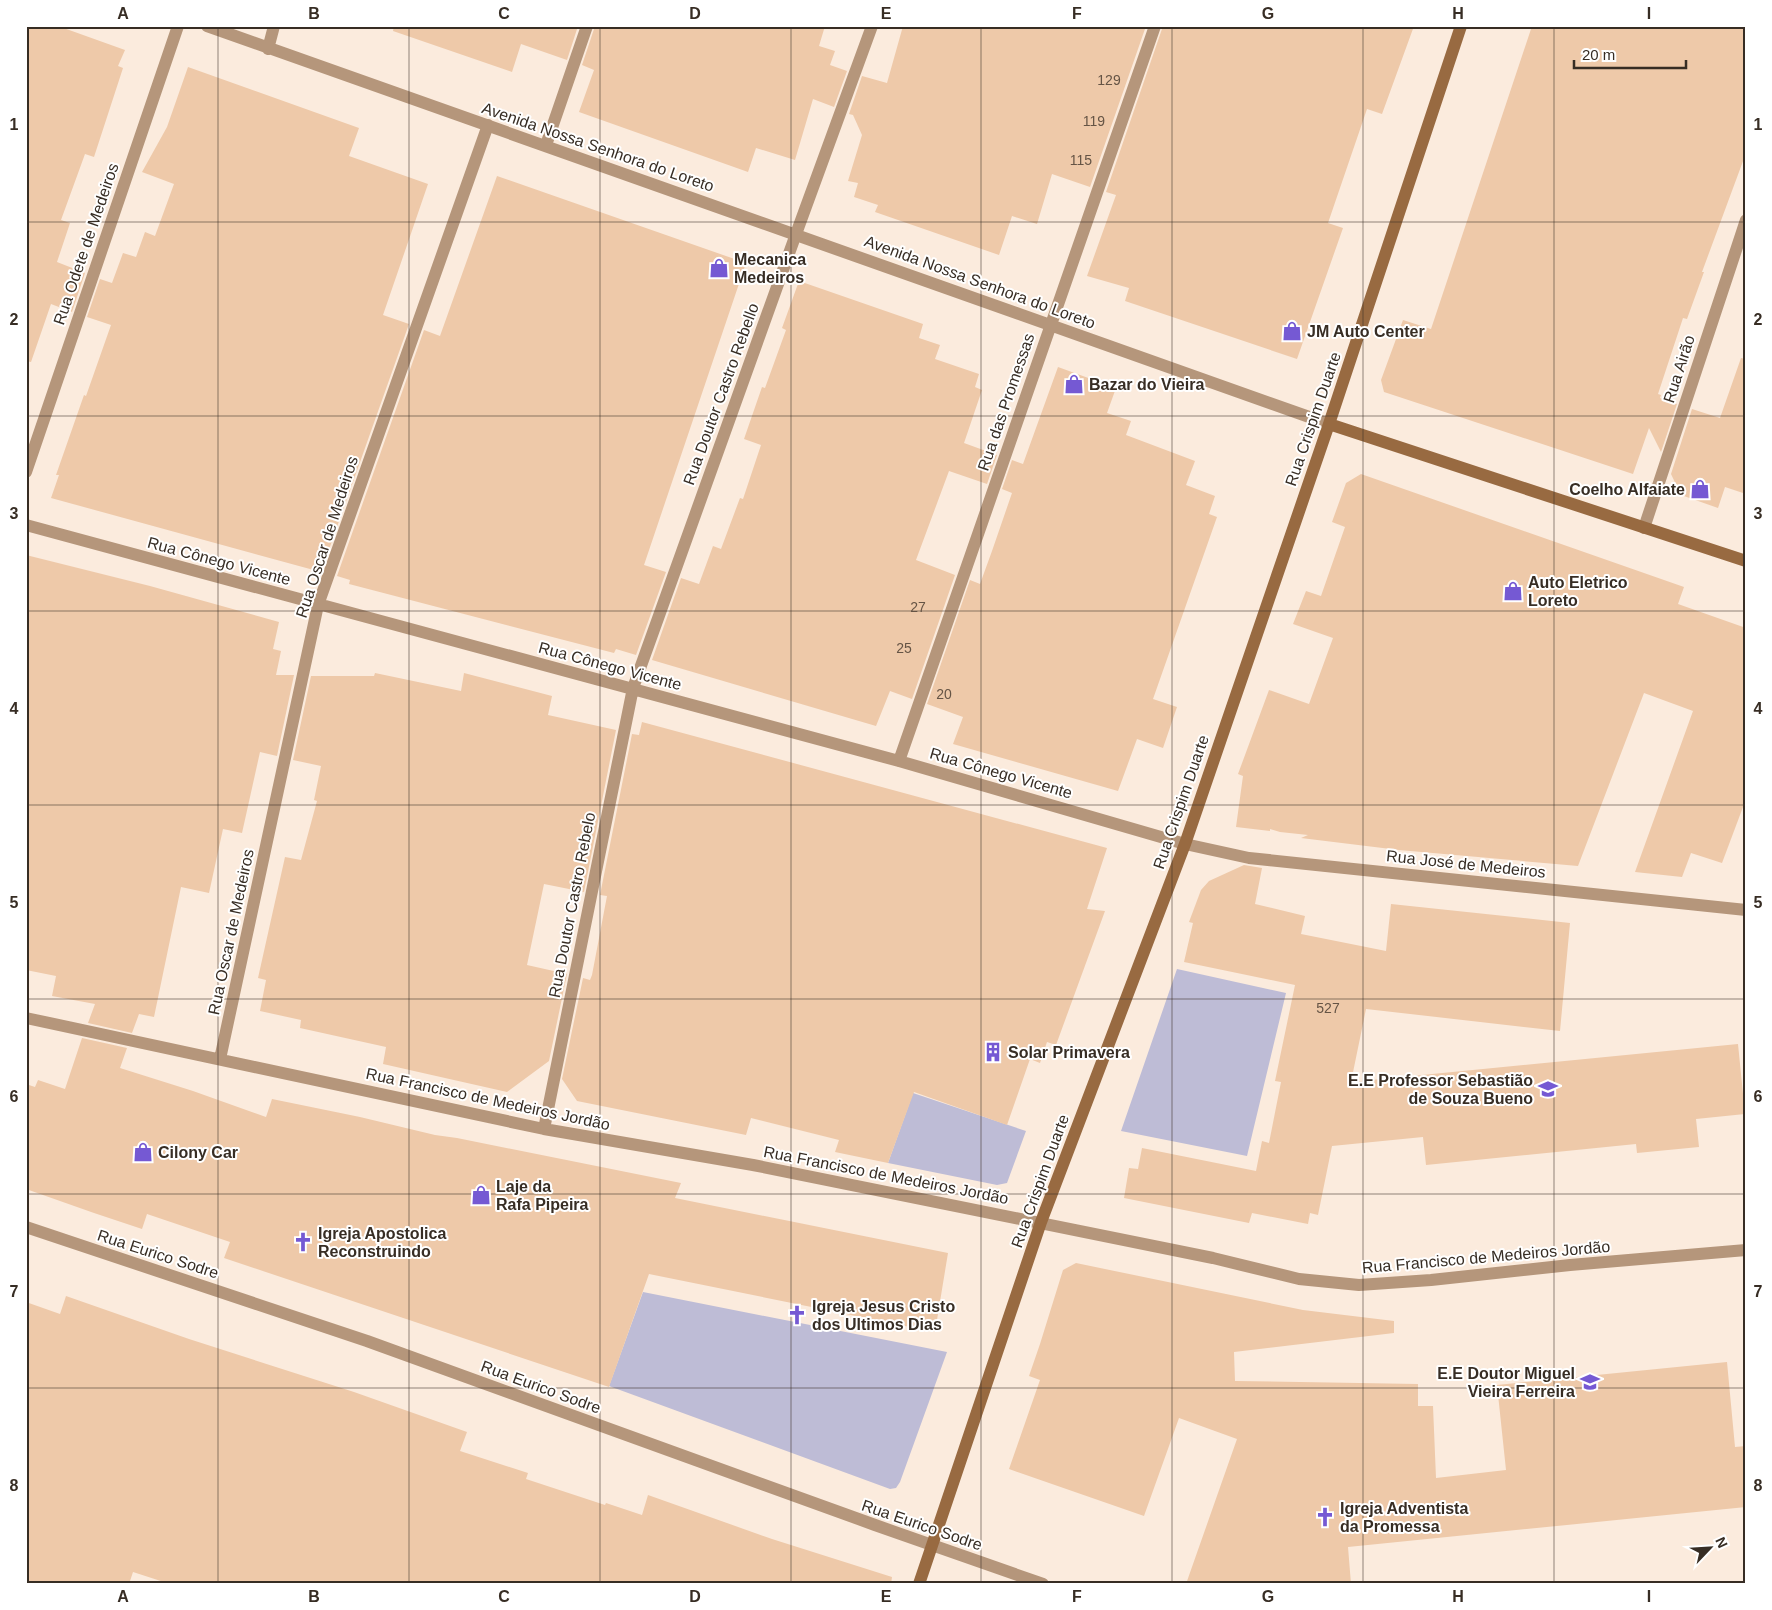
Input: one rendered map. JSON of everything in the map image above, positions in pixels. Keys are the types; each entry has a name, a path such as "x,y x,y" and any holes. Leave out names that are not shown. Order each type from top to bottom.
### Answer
{"main road":[{"name":"Rua Crispim Duarte","path":"919,1584 1040,1222 1185,844 1329,424 1461,26"},
{"name":"Avenida Nossa Senhora do Loreto","path":"1329,424 1746,561"}],"street":[{"name":"Rua Odete de Medeiros","path":"26,472 178,26"},
{"name":"Avenida Nossa Senhora do Loreto","path":"207,26 1329,424"},
{"path":"268,49 274,26"},
{"path":"546,146 587,26"},
{"name":"Rua Doutor Castro Rebello","path":"633,688 872,26"},
{"name":"Rua das Promessas","path":"900,761 1050,324 1155,26"},
{"name":"Rua Oscar de Medeiros","path":"220,1059 318,605 488,125"},
{"name":"Rua Airão","path":"1644,528 1746,220"},
{"name":"Rua Cônego Vicente","path":"26,525 900,761 1185,844"},
{"name":"Rua Doutor Castro Rebelo","path":"544,1129 633,688"},
{"name":"Rua José de Medeiros","path":"1185,844 1249,858 1746,910"},
{"name":"Rua Francisco de Medeiros Jordão","path":"26,1018 544,1129 752,1165 1040,1222 1299,1278 1359,1285 1431,1280 1570,1265 1746,1250"},
{"name":"Rua Eurico Sodre","path":"26,1227 367,1341 931,1546 1043,1584"}],"shaded area":[{"path":"1177,969 1286,993 1247,1156 1121,1131"},
{"path":"913,1093 1026,1131 1007,1183 997,1185 888,1163"},
{"path":"643,1292 947,1352 900,1482 896,1488 890,1489 609,1386"}],"building":[{"path":"26,26 58,26 125,50 118,66 123,68 94,157 85,154 61,220 70,223 57,262 85,273 72,312 51,304 31,362 26,361"},
{"path":"394,26 578,26 567,60 521,44 512,72 393,31"},
{"path":"595,26 825,26 819,46 835,51 830,65 847,71 834,107 813,99 795,160 756,148 748,172 579,112 594,70 582,65"},
{"path":"903,26 1146,26 1090,187 1052,174 1037,224 1012,216 999,255 875,212 878,205 854,197 858,183 848,181 862,135 853,115 849,114 862,76 887,83"},
{"path":"1163,26 1414,26 1382,114 1367,109 1328,223 1343,228 1297,359 1125,301 1129,288 1087,276 1116,195 1106,192"},
{"path":"1532,26 1746,26 1746,153 1702,272 1704,272 1687,319 1683,318 1658,394 1661,395 1660,398 1677,404 1661,452 1649,428 1633,474 1384,392 1381,380 1403,320 1431,329"},
{"path":"188,67 359,128 349,156 428,184 383,315 409,324 321,572 51,498 59,475 56,475 111,325 87,317 100,279 112,283 123,253 136,257 145,232 155,236 174,184 142,172 167,127"},
{"path":"497,176 746,263 644,565 666,572 636,655 616,649 614,653 349,584 350,580 337,576 424,330 440,336"},
{"path":"799,281 923,324 919,338 940,345 935,359 979,374 975,387 982,390 964,443 997,455 987,484 949,471 916,560 955,575 912,699 890,691 876,726 652,660 681,578 699,584 713,546 721,549 740,498 743,499 761,445 744,439 762,387 765,388 786,330 782,328"},
{"path":"1741,358 1746,359 1746,494 1725,487 1718,508 1681,495 1671,474 1692,409 1720,418"},
{"path":"1058,367 1116,388 1107,413 1131,421 1126,435 1195,461 1186,485 1215,496 1209,514 1217,517 1153,699 1177,707 1163,748 1137,739 1118,791 953,744 963,717 927,704 970,580 980,584 992,551 1012,493 1002,489 1012,460 1023,464"},
{"path":"1361,474 1684,587 1678,604 1746,628 1746,799 1722,863 1691,853 1682,877 1635,872 1693,711 1644,693 1578,866 1399,850 1301,838 1308,835 1270,829 1270,831 1236,827 1243,776 1238,774 1269,690 1309,704 1333,638 1293,624 1306,591 1321,596 1345,527 1332,522 1346,483"},
{"path":"26,555 150,586 279,622 273,649 281,651 276,675 294,675 277,756 260,752 242,833 223,829 209,893 181,887 154,1017 139,1014 132,1033 88,1023 95,1004 52,996 56,976 26,970"},
{"path":"375,673 461,691 464,673 552,696 548,715 616,730 584,892 544,884 527,965 567,974 549,1061 507,1092 383,1064 386,1047 300,1028 301,1020 260,1011 266,980 258,978 285,857 301,860 317,801 314,800 321,766 293,760 311,676 374,676"},
{"path":"642,722 1107,848 1087,909 1105,911 1056,1045 1047,1042 1040,1063 1030,1059 1007,1125 914,1092 888,1163 835,1152 839,1140 751,1118 746,1135 577,1101 562,1079 583,978 590,980 592,975 607,896 600,895 632,734 639,735"},
{"path":"1244,865 1262,868 1255,904 1305,916 1301,934 1386,951 1391,904 1570,923 1560,1031 1366,1009 1351,1082 1738,1044 1745,1114 1696,1119 1699,1147 1637,1153 1636,1144 1426,1165 1423,1137 1332,1146 1318,1215 1310,1213 1308,1224 1252,1213 1249,1223 1124,1198 1129,1168 1138,1169 1142,1148 1256,1171 1262,1141 1269,1143 1281,1082 1275,1081 1295,985 1184,962 1193,923 1189,922 1201,890 1209,881"},
{"path":"82,1038 127,1048 120,1068 266,1117 272,1099 435,1135 681,1183 675,1198 948,1253 935,1332 649,1274 609,1387 224,1258 230,1242 147,1214 142,1229 26,1189 26,1084 35,1087 38,1080 65,1089"},
{"path":"1076,1263 1303,1310 1394,1321 1394,1333 1234,1352 1235,1381 1418,1384 1418,1406 1433,1406 1436,1478 1506,1470 1497,1385 1727,1362 1735,1447 1746,1446 1746,1507 1348,1547 1351,1584 1186,1584 1237,1439 1179,1418 1144,1516 1009,1469 1040,1380 1029,1376 1063,1270"},
{"path":"66,1296 189,1339 354,1392 467,1432 460,1451 528,1473 526,1479 642,1515 648,1495 772,1539 892,1577 891,1584 170,1584 133,1572 129,1584 26,1584 26,1302 60,1314"}],"place":[{"name":"Mecanica Medeiros","path":"719,268"},
{"name":"JM Auto Center","path":"1292,331"},
{"name":"Bazar do Vieira","path":"1074,384"},
{"name":"Coelho Alfaiate","path":"1700,489"},
{"name":"Auto Eletrico Loreto","path":"1513,591"},
{"name":"Solar Primavera","path":"993,1052"},
{"name":"E.E Professor Sebastião de Souza Bueno","path":"1548,1089"},
{"name":"Cilony Car","path":"143,1152"},
{"name":"Laje da Rafa Pipeira","path":"481,1195"},
{"name":"Igreja Apostolica Reconstruindo","path":"303,1242"},
{"name":"Igreja Jesus Cristo dos Ultimos Dias","path":"797,1315"},
{"name":"E.E Doutor Miguel Vieira Ferreira","path":"1590,1382"},
{"name":"Igreja Adventista da Promessa","path":"1325,1517"}]}
